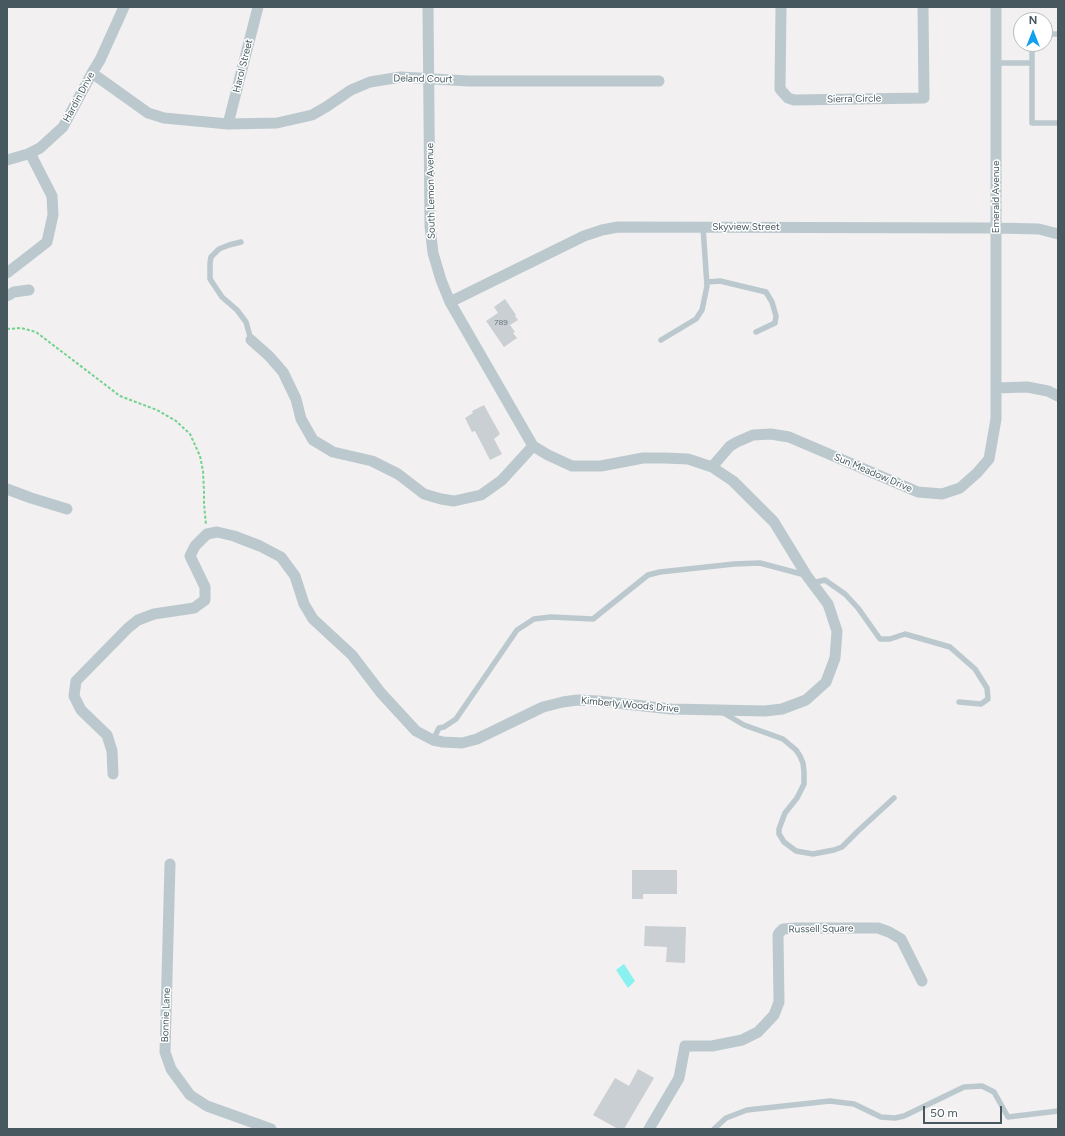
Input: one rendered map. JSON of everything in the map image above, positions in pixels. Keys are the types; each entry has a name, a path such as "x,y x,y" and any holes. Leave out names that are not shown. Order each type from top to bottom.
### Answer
{"street":[{"name":"Hardin Drive","path":"7,160 30,153 40,148 64,127 100,60 124,7"},
{"name":"Harol Street","path":"228,124 258,7"},
{"name":"South Lemon Avenue","path":"428,7 430,232 433,254 450,302 533,446"},
{"name":"Sierra Circle","path":"781,7 780,89 788,98 794,100 924,98 924,7"},
{"name":"Emerald Avenue","path":"996,7 996,388"},
{"name":"Deland Court","path":"92,73 148,113 164,118 228,124 277,123 312,115 351,90 370,82 401,77 468,81 659,81"},
{"path":"7,273 47,242 53,215 52,196 30,153"},
{"name":"Skyview Street","path":"450,302 584,236 618,227 996,228 1039,229 1058,234"},
{"path":"7,296 14,292 29,290"},
{"path":"251,340 269,356 283,372 296,399 301,420 313,440 333,452 372,461 398,474 424,494 441,500 454,501 481,495 502,480 533,446"},
{"path":"996,388 1027,387 1048,391 1058,396"},
{"name":"Sun Meadow Drive","path":"712,467 730,446 737,442 754,435 772,434 789,438 918,492 942,494 960,488 977,473 989,459 996,420 996,388"},
{"name":"Kimberly Woods Drive","path":"207,534 217,532 234,536 260,546 280,557 295,576 304,604 313,619 352,655 380,693 416,731 433,740 452,743 472,741 543,707 577,700 671,709 765,711 782,709 806,700 826,682 835,658 837,631 828,604 810,580 774,522 733,481 712,467 688,459 643,458 601,466 572,466 533,446"},
{"path":"7,489 67,509"},
{"path":"114,774 112,751 107,735 81,710 74,696 76,681 128,628 138,620 154,614 194,608 206,600 206,587 190,556 195,546 207,534"},
{"name":"Bonnie Lane","path":"170,864 165,1052 171,1069 190,1095 207,1106 271,1129"},
{"name":"Russell Square","path":"649,1129 679,1078 685,1046 712,1046 742,1040 758,1032 774,1015 779,1002 778,935 783,929 878,928 884,930 900,939 922,981"}],"lane":[{"path":"1032,52 1032,123 1058,123"},
{"path":"996,63 1032,63"},
{"path":"661,340 696,318 702,310 708,286 703,227"},
{"path":"241,242 219,249 211,257 210,279 222,297 237,310 246,322 251,340"},
{"path":"707,282 720,281 766,292 772,302 776,316 775,323 756,332"},
{"path":"433,740 439,728 444,727 456,719 517,630 534,619 551,617 593,619 648,575 660,572 734,564 760,564 810,580 825,580 846,594 880,639 890,639 905,634 950,647 975,669 987,688 988,699 981,704 959,702"},
{"path":"718,710 744,724 783,740 792,746 800,756 803,763 804,784 797,798 785,813 779,829 779,834 784,842 796,850 813,854 842,847 894,798"},
{"path":"714,1129 726,1118 747,1110 830,1101 854,1104 881,1117 895,1118 904,1116 964,1087 982,1086 994,1092 1008,1117 1058,1110"}],"path":[{"path":"7,329 21,328 36,332 120,396 157,410 176,421 190,434 200,456 203,471 207,534"}],"water":[{"path":"624,964 635,981 628,988 616,970"}],"building":[{"path":"505,299 518,320 510,325 517,338 504,347 486,321 498,313 494,307"},
{"path":"484,405 500,434 494,439 502,454 490,460 475,431 472,432 465,418 473,413 472,411"},
{"path":"632,870 677,870 677,894 643,894 643,899 632,899"},
{"path":"645,926 686,927 685,963 666,962 667,947 644,946"},
{"path":"638,1069 654,1078 624,1129 618,1129 593,1115 615,1078 629,1086"}]}
